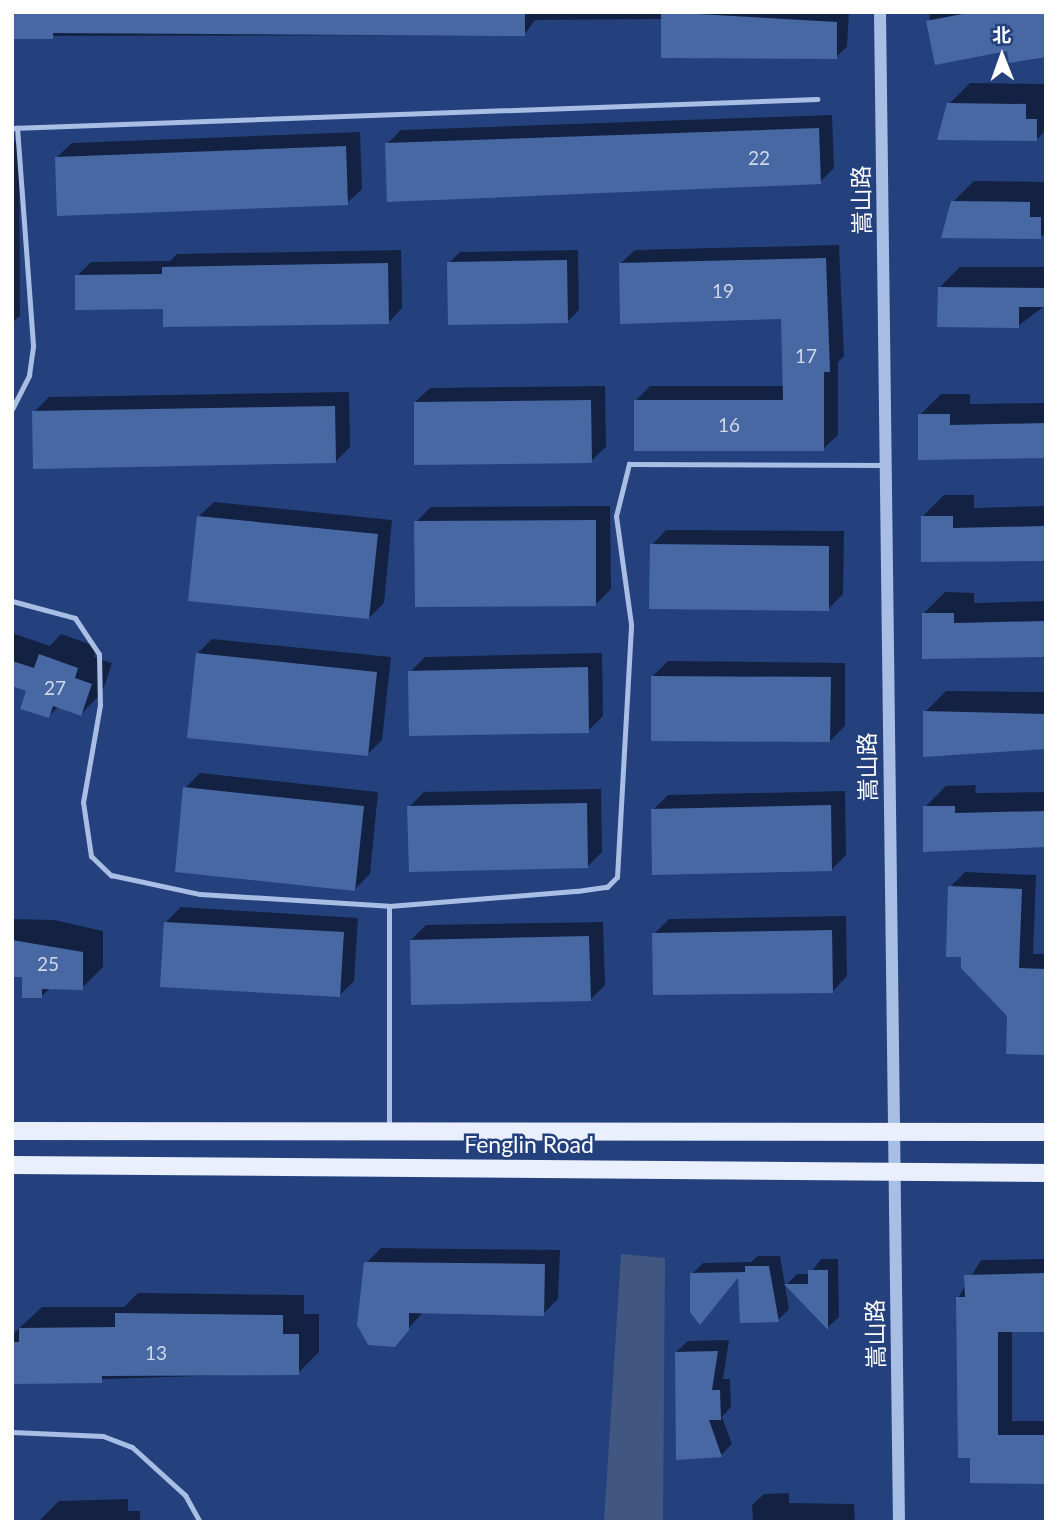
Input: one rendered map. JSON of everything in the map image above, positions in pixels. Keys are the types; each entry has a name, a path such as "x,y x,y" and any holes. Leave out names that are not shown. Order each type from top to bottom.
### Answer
{"main road":[{"name":"Fenglin Road","path":"12,1131 1046,1132"},
{"name":"Fenglin Road","path":"12,1165 1046,1173"}],"street":[{"name":"嵩山路","path":"880,12 899,1522"}],"lane":[{"path":"12,409 29,375 33,345 15,128 817,99"},
{"path":"12,601 75,618 99,654 100,705 83,802 91,856 111,875 200,894 389,906 607,887 617,877 631,624 617,516 629,464 885,465"},
{"path":"389,906 389,1131"},
{"path":"12,1432 103,1436 132,1447 185,1495 200,1522"}],"water":[{"path":"621,1254 665,1258 663,1522 604,1522"}],"building":[{"path":"12,12 525,12 525,36 53,33 53,39 12,39"},
{"path":"661,12 837,22 837,59 661,58"},
{"path":"973,12 1046,12 1046,57 1009,63 1007,51 935,65 926,21"},
{"path":"947,103 1026,104 1026,119 1037,119 1037,141 937,140"},
{"path":"819,128 821,184 387,202 385,143"},
{"path":"346,146 348,205 57,216 55,157"},
{"path":"951,201 1030,202 1030,217 1041,217 1041,239 941,238"},
{"path":"826,258 830,372 824,372 824,451 634,451 634,400 783,400 781,319 620,324 619,263"},
{"path":"567,260 568,323 448,325 447,262"},
{"path":"388,263 389,324 163,327 163,309 75,310 75,275 162,274 162,267"},
{"path":"938,287 1046,288 1046,307 1019,307 1019,328 937,327"},
{"path":"591,400 592,463 414,465 414,402"},
{"path":"335,406 336,463 33,469 32,411"},
{"path":"918,414 950,414 950,425 1046,423 1046,458 918,460"},
{"path":"197,516 378,534 369,619 188,601"},
{"path":"921,516 953,516 953,528 1046,526 1046,561 921,562"},
{"path":"596,520 596,606 415,607 414,521"},
{"path":"650,544 829,546 829,611 649,609"},
{"path":"922,613 954,613 954,623 1046,621 1046,657 922,659"},
{"path":"196,653 377,672 368,756 187,738"},
{"path":"39,654 78,668 75,678 92,684 81,716 53,706 49,718 20,709 26,691 12,686 12,661 34,668"},
{"path":"588,667 589,733 409,736 408,671"},
{"path":"651,676 831,677 830,742 651,741"},
{"path":"923,711 1046,714 1046,749 923,757"},
{"path":"183,787 364,806 355,891 175,872"},
{"path":"587,803 588,868 409,872 407,806"},
{"path":"831,805 832,871 652,875 651,809"},
{"path":"923,806 955,806 955,813 1046,811 1046,847 923,852"},
{"path":"948,886 1022,889 1019,968 1046,969 1046,1055 1006,1054 1007,1016 961,968 961,957 946,957"},
{"path":"164,922 344,932 340,997 160,987"},
{"path":"832,930 833,993 653,995 652,933"},
{"path":"589,936 591,1001 411,1005 410,940"},
{"path":"12,940 83,952 83,990 42,989 42,998 22,998 22,977 12,977"},
{"path":"364,1262 545,1264 544,1316 409,1313 409,1330 395,1347 368,1345 357,1325"},
{"path":"745,1266 769,1266 779,1322 740,1323 738,1278 700,1325 690,1312 690,1273 745,1272"},
{"path":"808,1270 828,1270 828,1330 784,1284 808,1284"},
{"path":"1046,1273 1046,1332 998,1332 998,1435 1046,1435 1046,1484 970,1483 970,1458 958,1458 956,1297 965,1297 964,1275"},
{"path":"115,1313 283,1315 283,1334 299,1334 299,1375 102,1376 102,1383 12,1384 12,1342 19,1342 19,1328 115,1327"},
{"path":"718,1351 712,1390 720,1390 721,1420 709,1420 722,1457 676,1460 675,1352"}]}
